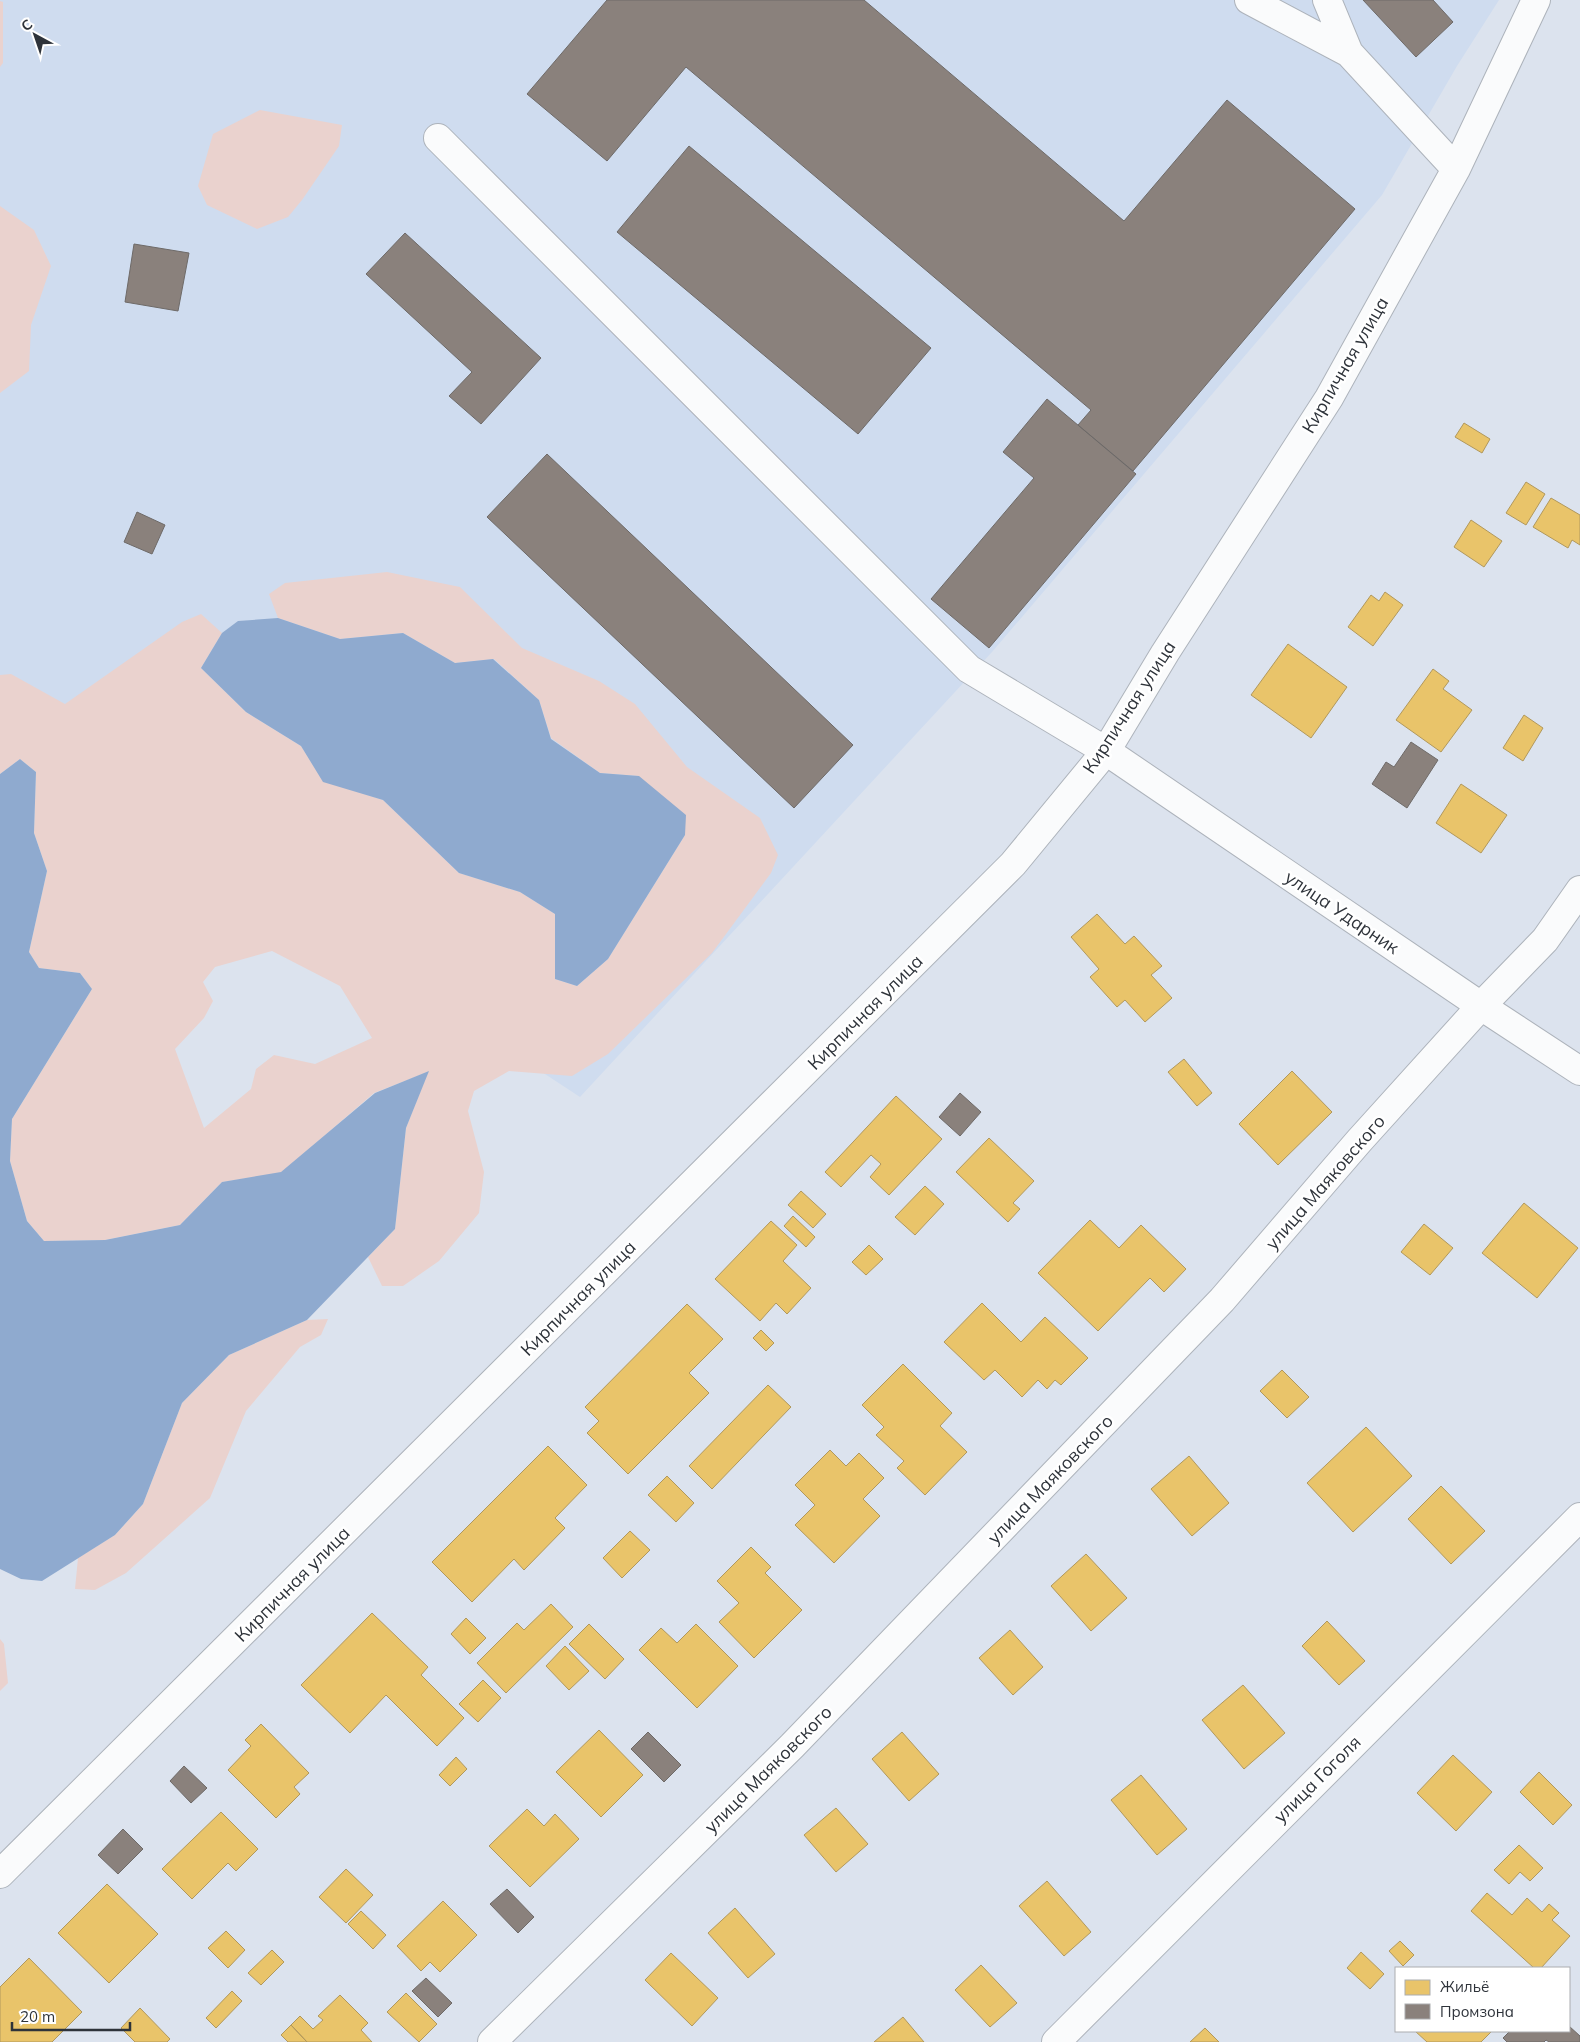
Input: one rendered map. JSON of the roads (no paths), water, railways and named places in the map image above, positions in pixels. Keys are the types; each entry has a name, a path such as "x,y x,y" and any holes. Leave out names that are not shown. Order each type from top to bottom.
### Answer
{"street":[{"path":"1249,0 1349,53 1456,169"},
{"path":"1327,0 1349,53"},
{"name":"Кирпичная улица","path":"0,1874 1013,864 1106,751 1165,653 1329,398 1456,169 1536,0"},
{"name":"улица Ударник","path":"438,138 969,669 1106,751 1481,1006 1580,1071"},
{"name":"улица Маяковского","path":"492,2042 792,1746 1222,1300 1360,1141 1481,1006 1545,940 1580,890"},
{"name":"улица Гоголя","path":"1056,2042 1580,1517"}],"water":[{"path":"278,618 340,639 403,633 455,663 493,659 539,700 551,739 600,773 639,776 686,815 685,835 608,959 577,986 555,979 555,914 520,892 459,873 383,800 323,782 301,746 246,712 201,668 222,633 238,621"},
{"path":"20,759 36,772 34,833 47,871 29,952 39,968 80,973 92,989 12,1119 10,1161 27,1221 44,1241 105,1240 180,1225 222,1182 281,1172 375,1093 429,1071 406,1128 395,1229 307,1320 229,1355 182,1403 143,1504 115,1535 42,1581 21,1579 0,1569 0,774"}]}
